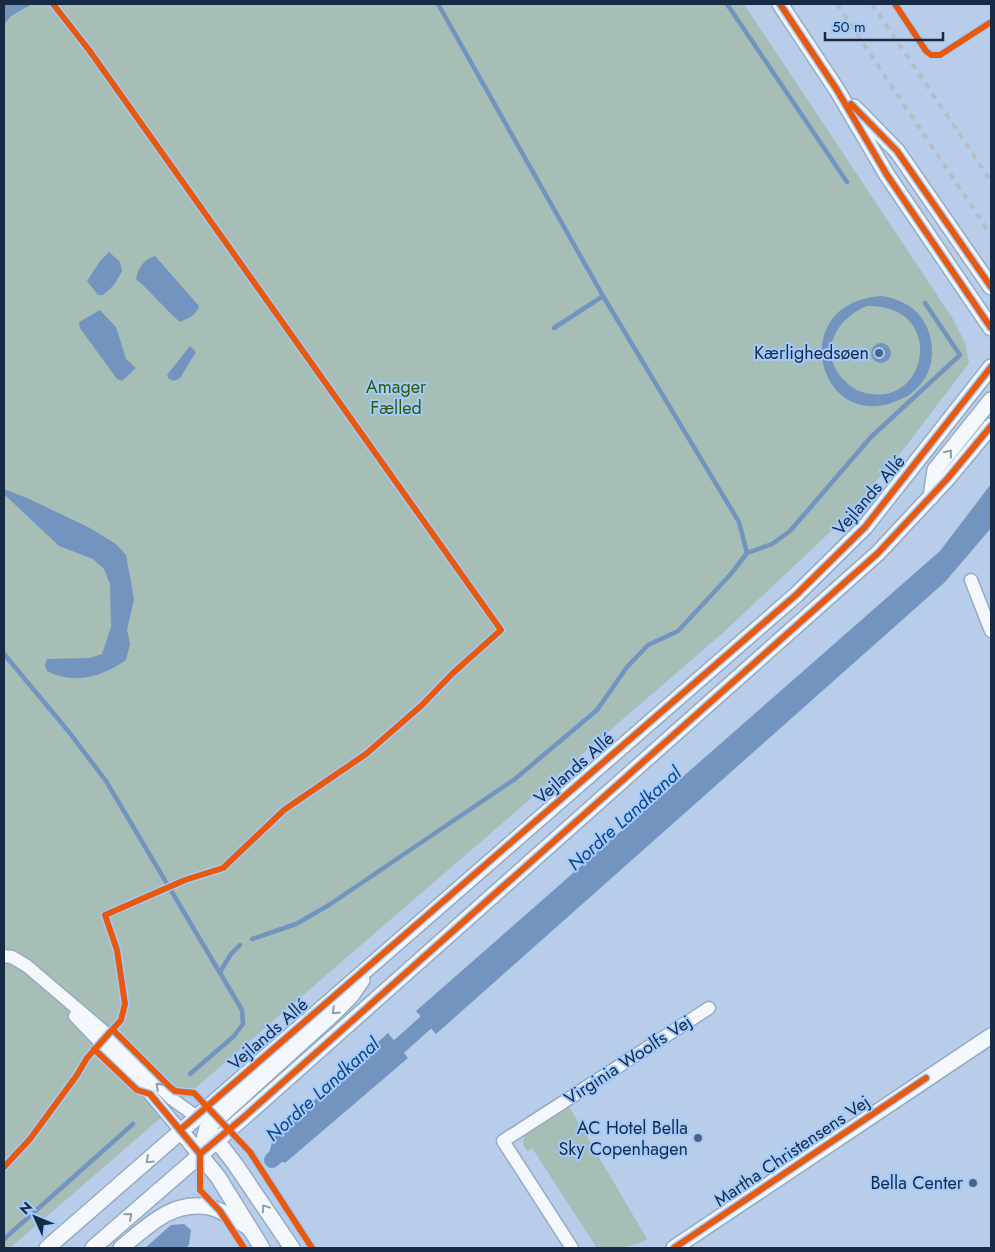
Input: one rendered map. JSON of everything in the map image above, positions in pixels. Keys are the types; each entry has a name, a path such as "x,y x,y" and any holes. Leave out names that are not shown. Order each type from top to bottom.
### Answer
{"street":[{"path":"780,4 837,90 887,175 991,328"},
{"path":"837,90 897,152 991,287"},
{"name":"Vejlands Allé","path":"47,1248 180,1130 796,595 865,527 991,367"},
{"path":"931,497 936,470 991,400"},
{"path":"212,1134 878,553 931,497 991,426"},
{"path":"970,580 991,632"},
{"path":"4,956 12,957 26,966 108,1035 172,1099 197,1117 212,1134 292,1248"},
{"path":"93,1248 200,1154 212,1134 351,996 376,960"},
{"path":"52,989 99,1043 150,1094 200,1154 218,1177 262,1248"},
{"name":"Virginia Woolfs Vej","path":"572,1248 503,1140 709,1008"},
{"name":"Martha Christensens Vej","path":"674,1248 991,1036"},
{"path":"121,1248 155,1220 177,1208 210,1207 248,1226"}],"green space":[{"name":"Amager Fælled","path":"4,4 744,4 953,319 965,343 969,363 906,446 845,518 725,631 10,1248 4,1248"},
{"path":"565,1107 569,1107 573,1113 647,1239 629,1246 597,1248 532,1148 527,1151 524,1144 525,1137 529,1131 535,1125"}],"water":[{"path":"4,4 32,4 11,16 4,24"},
{"path":"109,252 120,262 122,271 114,285 103,295 98,295 87,281 100,261"},
{"path":"155,256 199,306 189,318 180,322 136,279 142,264"},
{"path":"881,296 888,297 909,306 918,313 924,322 932,344 930,367 926,377 908,396 894,402 868,406 846,399 831,383 823,362 823,340 832,320 851,304","holes":["867,306 892,310 908,320 918,335 920,352 916,369 907,383 892,392 872,394 860,392 848,384 837,371 832,360 831,349 834,338 846,319"]},
{"path":"100,310 116,327 126,359 136,368 122,381 117,379 80,328 79,322"},
{"path":"881,343 888,346 891,353 888,360 881,363 874,360 871,353 874,346"},
{"path":"190,346 196,352 180,378 174,381 169,379 167,375"},
{"name":"Nordre Landkanal","path":"991,484 991,528 945,582 436,1034 416,1011 940,551"},
{"path":"4,489 88,527 116,544 126,555 134,599 127,630 130,644 126,660 107,671 88,677 68,678 47,671 45,665 47,659 90,658 102,654 111,627 110,584 104,569 93,559 59,546 4,494"},
{"name":"Nordre Landkanal","path":"388,1033 408,1058 285,1163 269,1154 273,1138"},
{"path":"184,1224 191,1230 189,1245 185,1248 145,1248 171,1225"}],"waterway":[{"path":"252,939 296,924 329,905 515,779 597,710 627,667 648,645 678,631 730,575 747,553 739,522 603,296 438,4"},
{"path":"727,4 847,182"},
{"path":"554,328 603,296"},
{"path":"747,553 772,544 790,531 871,437 960,355 925,303"},
{"path":"4,654 69,732 106,781 242,1010 243,1024 234,1036 190,1074"},
{"path":"220,972 231,954 240,945"},
{"name":"Nordre Landkanal","path":"384,1060 442,1008"},
{"path":"4,1239 133,1124"},
{"name":"Nordre Landkanal","path":"272,1160 291,1143"}],"railway":[{"path":"837,4 991,235"},
{"path":"872,4 991,181"}],"cycle path":[{"path":"4,1167 30,1139 77,1075 87,1058 121,1020 125,1004 117,950 105,915 185,880 223,868 284,810 366,754 422,705 453,673 501,630 89,50 53,4"},
{"path":"780,4 837,90 887,175 991,328"},
{"path":"895,4 926,51 931,55 940,55 991,22"},
{"path":"851,104 897,151 991,287"},
{"path":"180,1130 796,595 865,527 991,367"},
{"path":"200,1154 878,553 948,478 991,426"},
{"path":"113,1030 175,1091 194,1093 250,1152 312,1248"},
{"path":"94,1049 137,1090 150,1094 200,1154"},
{"path":"674,1248 926,1078"},
{"path":"200,1154 200,1190 220,1211 244,1248"}],"place":[{"name":"Kærlighedsøen","path":"879,353"},
{"name":"AC Hotel Bella Sky Copenhagen","path":"698,1138"},
{"name":"Bella Center","path":"973,1183"}]}
